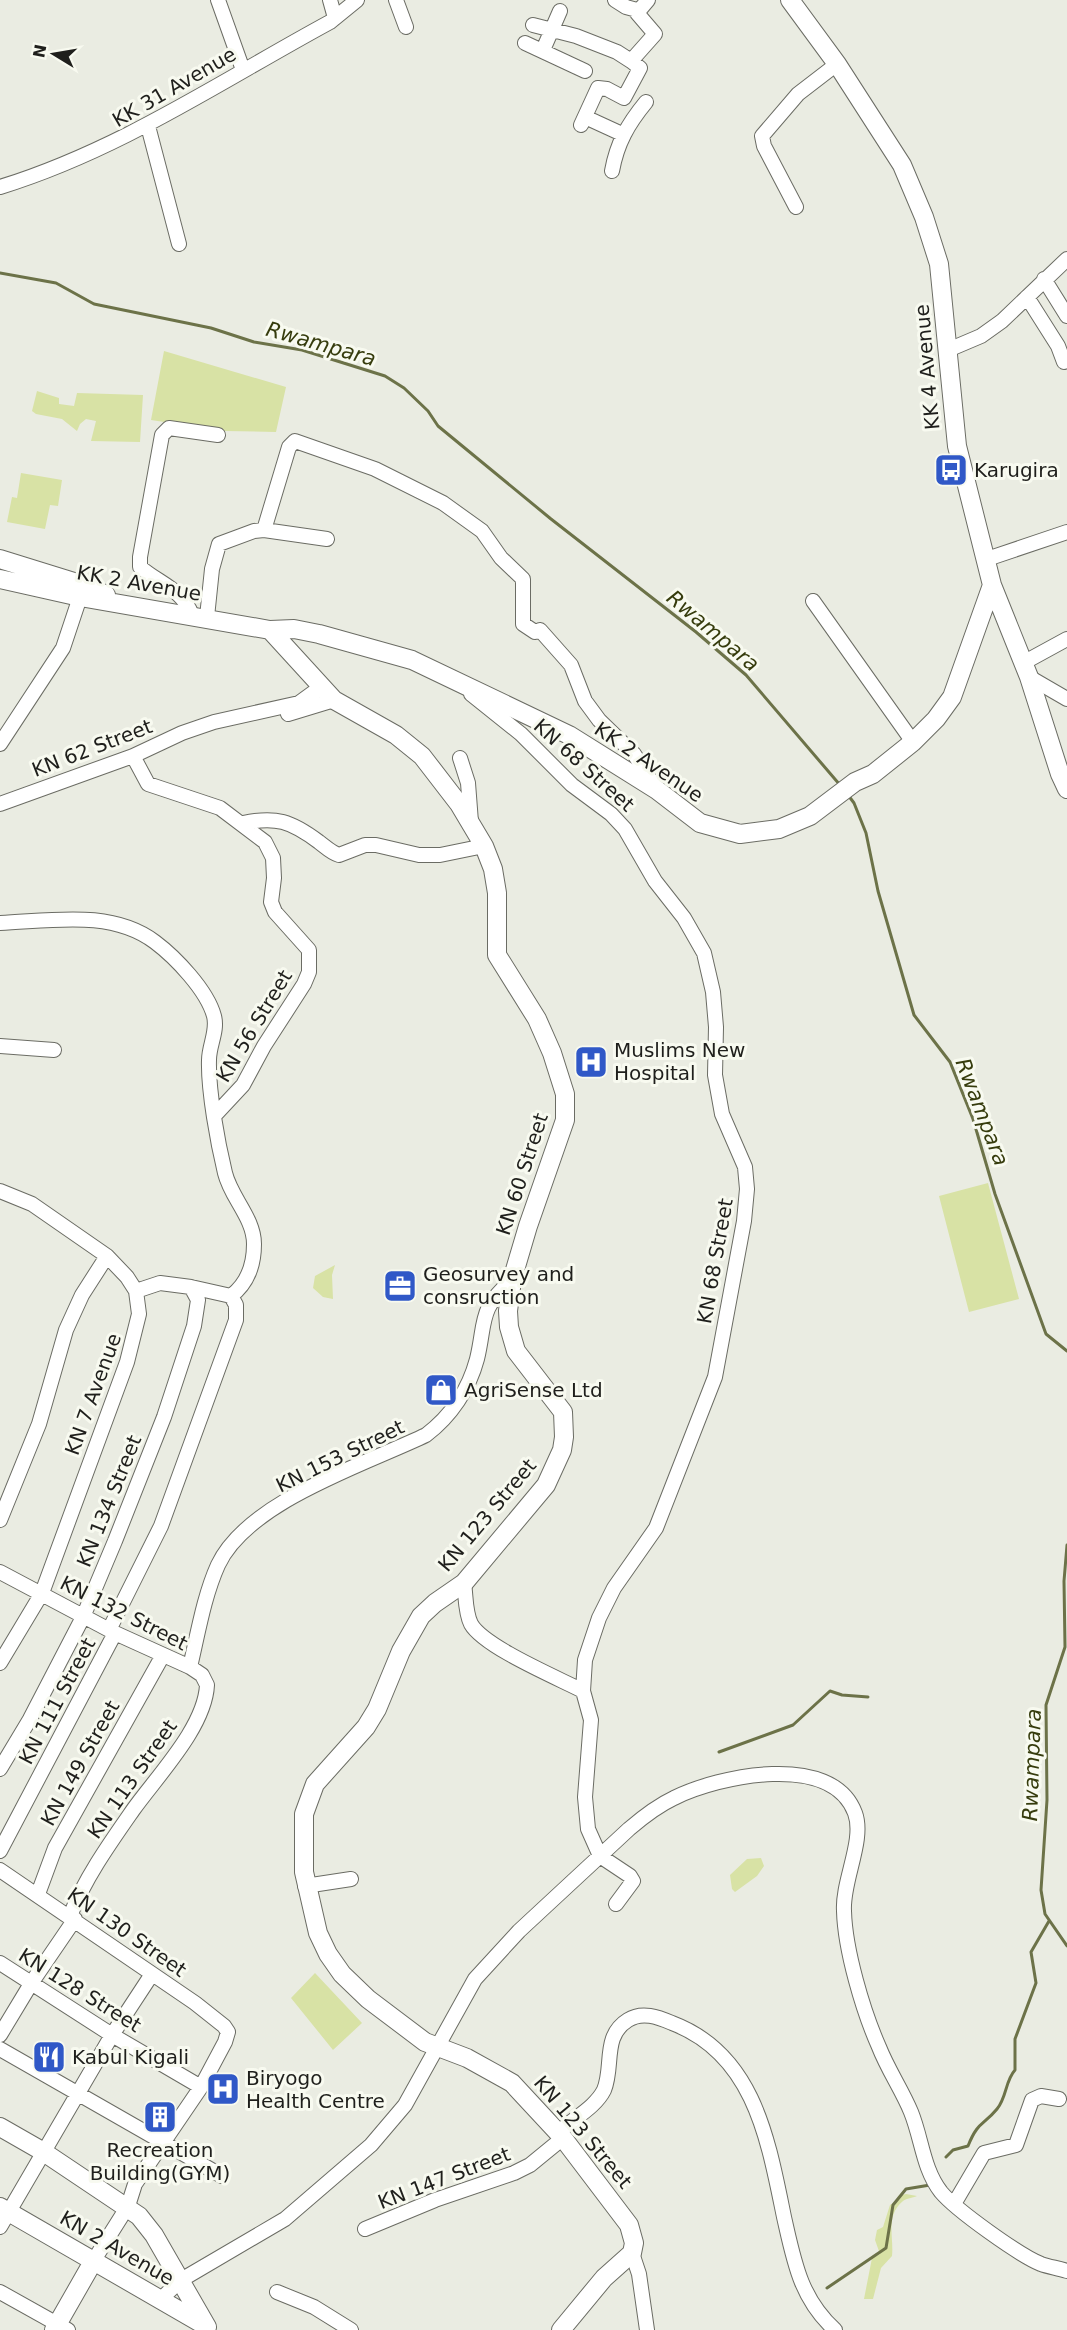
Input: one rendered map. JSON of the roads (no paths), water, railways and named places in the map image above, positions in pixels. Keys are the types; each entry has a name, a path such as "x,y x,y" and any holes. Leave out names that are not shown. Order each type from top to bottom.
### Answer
{"main road":[{"name":"KK 4 Avenue","path":"790,0 837,64 902,165 924,217 939,264 957,446 992,585 1026,670 1067,789"},
{"path":"0,559 98,590 105,593 109,602"},
{"name":"KK 2 Avenue","path":"0,579 81,597 270,630 294,629 381,649 448,676 569,735 657,790 700,823 740,834 779,828 818,811 855,782 873,774 913,742 936,719 952,697 992,585"},
{"path":"270,630 288,648 319,634"},
{"name":"KN 60 Street","path":"288,648 327,693 396,735 422,756 438,774 484,846 496,886 497,955 527,1003 548,1044 567,1107 565,1120 512,1281 508,1311 516,1351 537,1378"},
{"name":"KN 123 Street","path":"537,1378 563,1412 564,1437 557,1464 546,1485 464,1583 435,1603 414,1625 366,1727 315,1784 304,1814 305,1886 318,1933 334,1965 368,1999 436,2047 467,2058 512,2083 560,2135 628,2225 634,2243 632,2253"},
{"path":"0,2127 128,2206 154,2235 209,2329"},
{"name":"KN 2 Avenue","path":"3,2215 93,2260 209,2329"},
{"path":"561,2330 604,2278 632,2253"},
{"path":"60,2328 93,2260"}],"street":[{"path":"218,0 243,70"},
{"path":"330,0 335,18"},
{"name":"KK 31 Avenue","path":"0,187 110,145 148,126 335,18 357,0"},
{"path":"396,0 406,27"},
{"path":"615,0 626,7 637,10"},
{"path":"637,10 648,0"},
{"path":"631,61 655,34 638,15 637,10"},
{"path":"543,50 560,11"},
{"path":"533,25 543,30 554,29 617,52 640,68 624,98 607,89 598,88 583,121 622,134"},
{"path":"525,43 585,71"},
{"path":"796,207 764,146 762,136 798,94 837,64"},
{"path":"612,171 615,150 622,134 646,102"},
{"path":"148,126 179,244"},
{"path":"948,350 981,336 1002,321 1067,259"},
{"path":"1044,279 1066,311"},
{"path":"1027,297 1058,346 1064,362"},
{"path":"200,616 177,591 140,567 140,557 162,435 169,428 218,435"},
{"path":"264,530 289,447 295,441 375,469 443,503 482,531 501,558 523,579 523,624 537,631 571,664 585,702 599,720 634,754 657,790"},
{"path":"200,616 219,544 254,531 264,530 327,539"},
{"path":"987,559 1067,532"},
{"path":"0,744 63,648 81,597"},
{"path":"813,601 913,742"},
{"path":"1067,639 1026,670 1067,699"},
{"name":"KN 68 Street","path":"448,676 521,734 572,785 611,814 625,829 655,881 684,918 704,954 713,992 716,1027 715,1076 722,1114 745,1167 747,1189 744,1221 715,1377 656,1528 614,1588 599,1618 585,1660 583,1691 589,1704 591,1727 586,1813 588,1829 600,1856"},
{"name":"KN 62 Street","path":"0,804 133,756 197,728 299,703 327,693"},
{"name":"KN 56 Street","path":"133,756 148,784 220,808 243,823 265,843 273,858 272,902 275,912 309,950 311,960 304,984 264,1046 243,1085 215,1115"},
{"path":"460,759 468,783 471,824"},
{"path":"243,823 267,818 290,824 339,855 365,845 376,845 419,855 440,855 484,846"},
{"path":"0,923 99,920 123,925 153,941 180,964 207,1001 214,1016 215,1032 209,1058 215,1115 226,1175 251,1227 255,1241 252,1267 239,1290 231,1296 160,1283 136,1291 127,1277 107,1256 32,1204 0,1191"},
{"path":"0,1046 54,1050"},
{"path":"0,1520 39,1424 66,1330 82,1295 107,1256"},
{"name":"KN 153 Street","path":"190,1667 211,1582 219,1563 240,1534 297,1495 420,1438 436,1428 453,1409 468,1386 477,1358 481,1324 486,1312 501,1290 512,1281"},
{"name":"KN 134 Street","path":"0,1769 30,1719 83,1617 164,1417 198,1311 198,1300 191,1287"},
{"name":"KN 7 Avenue","path":"0,1663 42,1593 127,1362 138,1321 136,1291"},
{"name":"KN 111 Street","path":"0,1851 112,1632 161,1526 236,1320 236,1305 231,1296"},
{"name":"KN 132 Street","path":"0,1572 112,1632 190,1667"},
{"path":"464,1583 468,1615 472,1626 479,1633 505,1651 583,1691"},
{"name":"KN 149 Street","path":"38,1893 55,1848 163,1655"},
{"name":"KN 113 Street","path":"0,2035 72,1918 87,1881 200,1714 207,1685 202,1675 190,1667"},
{"path":"160,2299 181,2280 285,2219 371,2145 405,2105 475,1979 492,1958 647,1813 674,1798 744,1778 780,1773 801,1775 826,1783 848,1800 855,1814 858,1830 845,1885 844,1911 847,1937 866,2013 879,2048 906,2098 930,2174 942,2193 954,2204 1025,2256 1042,2264 1067,2271"},
{"path":"600,1856 632,1877 633,1884 616,1904"},
{"name":"KN 130 Street","path":"0,1870 38,1893 210,2014 228,2032 201,2086"},
{"path":"305,1886 351,1879"},
{"name":"KN 128 Street","path":"0,1963 112,2035 201,2086"},
{"path":"3,2215 80,2093 112,2035 152,1974"},
{"name":"KN 147 Street","path":"365,2229 530,2165 603,2092 610,2046 620,2026 629,2019 653,2016 702,2038 732,2064 754,2102 774,2172 794,2264 803,2290 818,2313 835,2330"},
{"path":"0,2049 222,2176"},
{"path":"93,2260 128,2206 135,2184 201,2086"},
{"path":"954,2204 984,2153 1016,2145 1032,2100 1041,2096 1059,2099"},
{"path":"632,2253 639,2274 646,2330"},
{"path":"0,2292 60,2328"},
{"path":"277,2292 314,2307 351,2330"}],"waterway":[{"name":"Rwampara","path":"0,273 56,283 94,304 211,328 254,342 302,350 385,376 404,388 428,411 438,426 551,519 696,632 746,675 840,785"},
{"name":"Rwampara","path":"848,795 854,803 866,833 878,891 914,1015 950,1062 973,1119 995,1194 1046,1334 1067,1351"},
{"name":"Rwampara","path":"1067,1545 1064,1581 1065,1647 1046,1705 1047,1800 1041,1890 1045,1914 1067,1946"},
{"path":"719,1752 793,1725 830,1691 842,1695 868,1697"},
{"path":"946,2157 953,2150 968,2146 978,2128 997,2109 1003,2099 1009,2079 1015,2070 1015,2039 1036,1983 1031,1952 1049,1921"},
{"path":"827,2288 886,2248 893,2205 906,2189 930,2185"}],"place":[{"name":"Karugira","path":"951,470"},
{"name":"Muslims New Hospital","path":"591,1062"},
{"name":"Geosurvey and consruction","path":"400,1286"},
{"name":"AgriSense Ltd","path":"441,1390"},
{"name":"Kabul Kigali","path":"49,2057"},
{"name":"Biryogo Health Centre","path":"223,2089"},
{"name":"Recreation Building(GYM)","path":"160,2117"}]}
